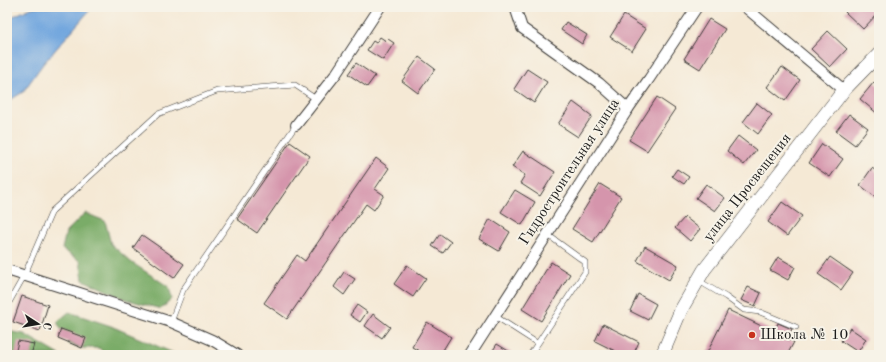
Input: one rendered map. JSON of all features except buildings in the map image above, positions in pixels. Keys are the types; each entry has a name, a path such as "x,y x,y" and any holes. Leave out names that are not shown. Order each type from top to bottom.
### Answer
{"street":[{"path":"296,125 336,74 380,7"},
{"path":"515,7 522,28 599,83 628,109"},
{"name":"Гидростроительная улица","path":"470,355 628,109 697,7"},
{"path":"745,7 844,90"},
{"name":"улица Просвещения","path":"662,355 681,310 704,270 844,90 879,54"},
{"path":"7,270 171,322 212,340 237,355"}],"lane":[{"path":"7,306 24,276 52,211 158,114 217,91 295,85 316,99"},
{"path":"171,322 183,290 296,125"},
{"path":"530,355 585,272 585,262 548,235"},
{"path":"698,280 744,310 760,312 796,327"},
{"path":"495,316 538,343"}],"green space":[{"path":"85,213 105,221 111,244 131,262 169,287 172,299 161,309 128,300 83,280 80,261 62,249 66,232"},
{"path":"69,312 111,326 178,355 106,355 99,348 82,348 69,344 57,322"},
{"path":"7,331 24,334 60,355 7,355"}],"water":[{"path":"33,7 91,7 43,64 23,92 7,102 7,19"}],"place":[{"name":"Школа № 10","path":"752,335"}]}
